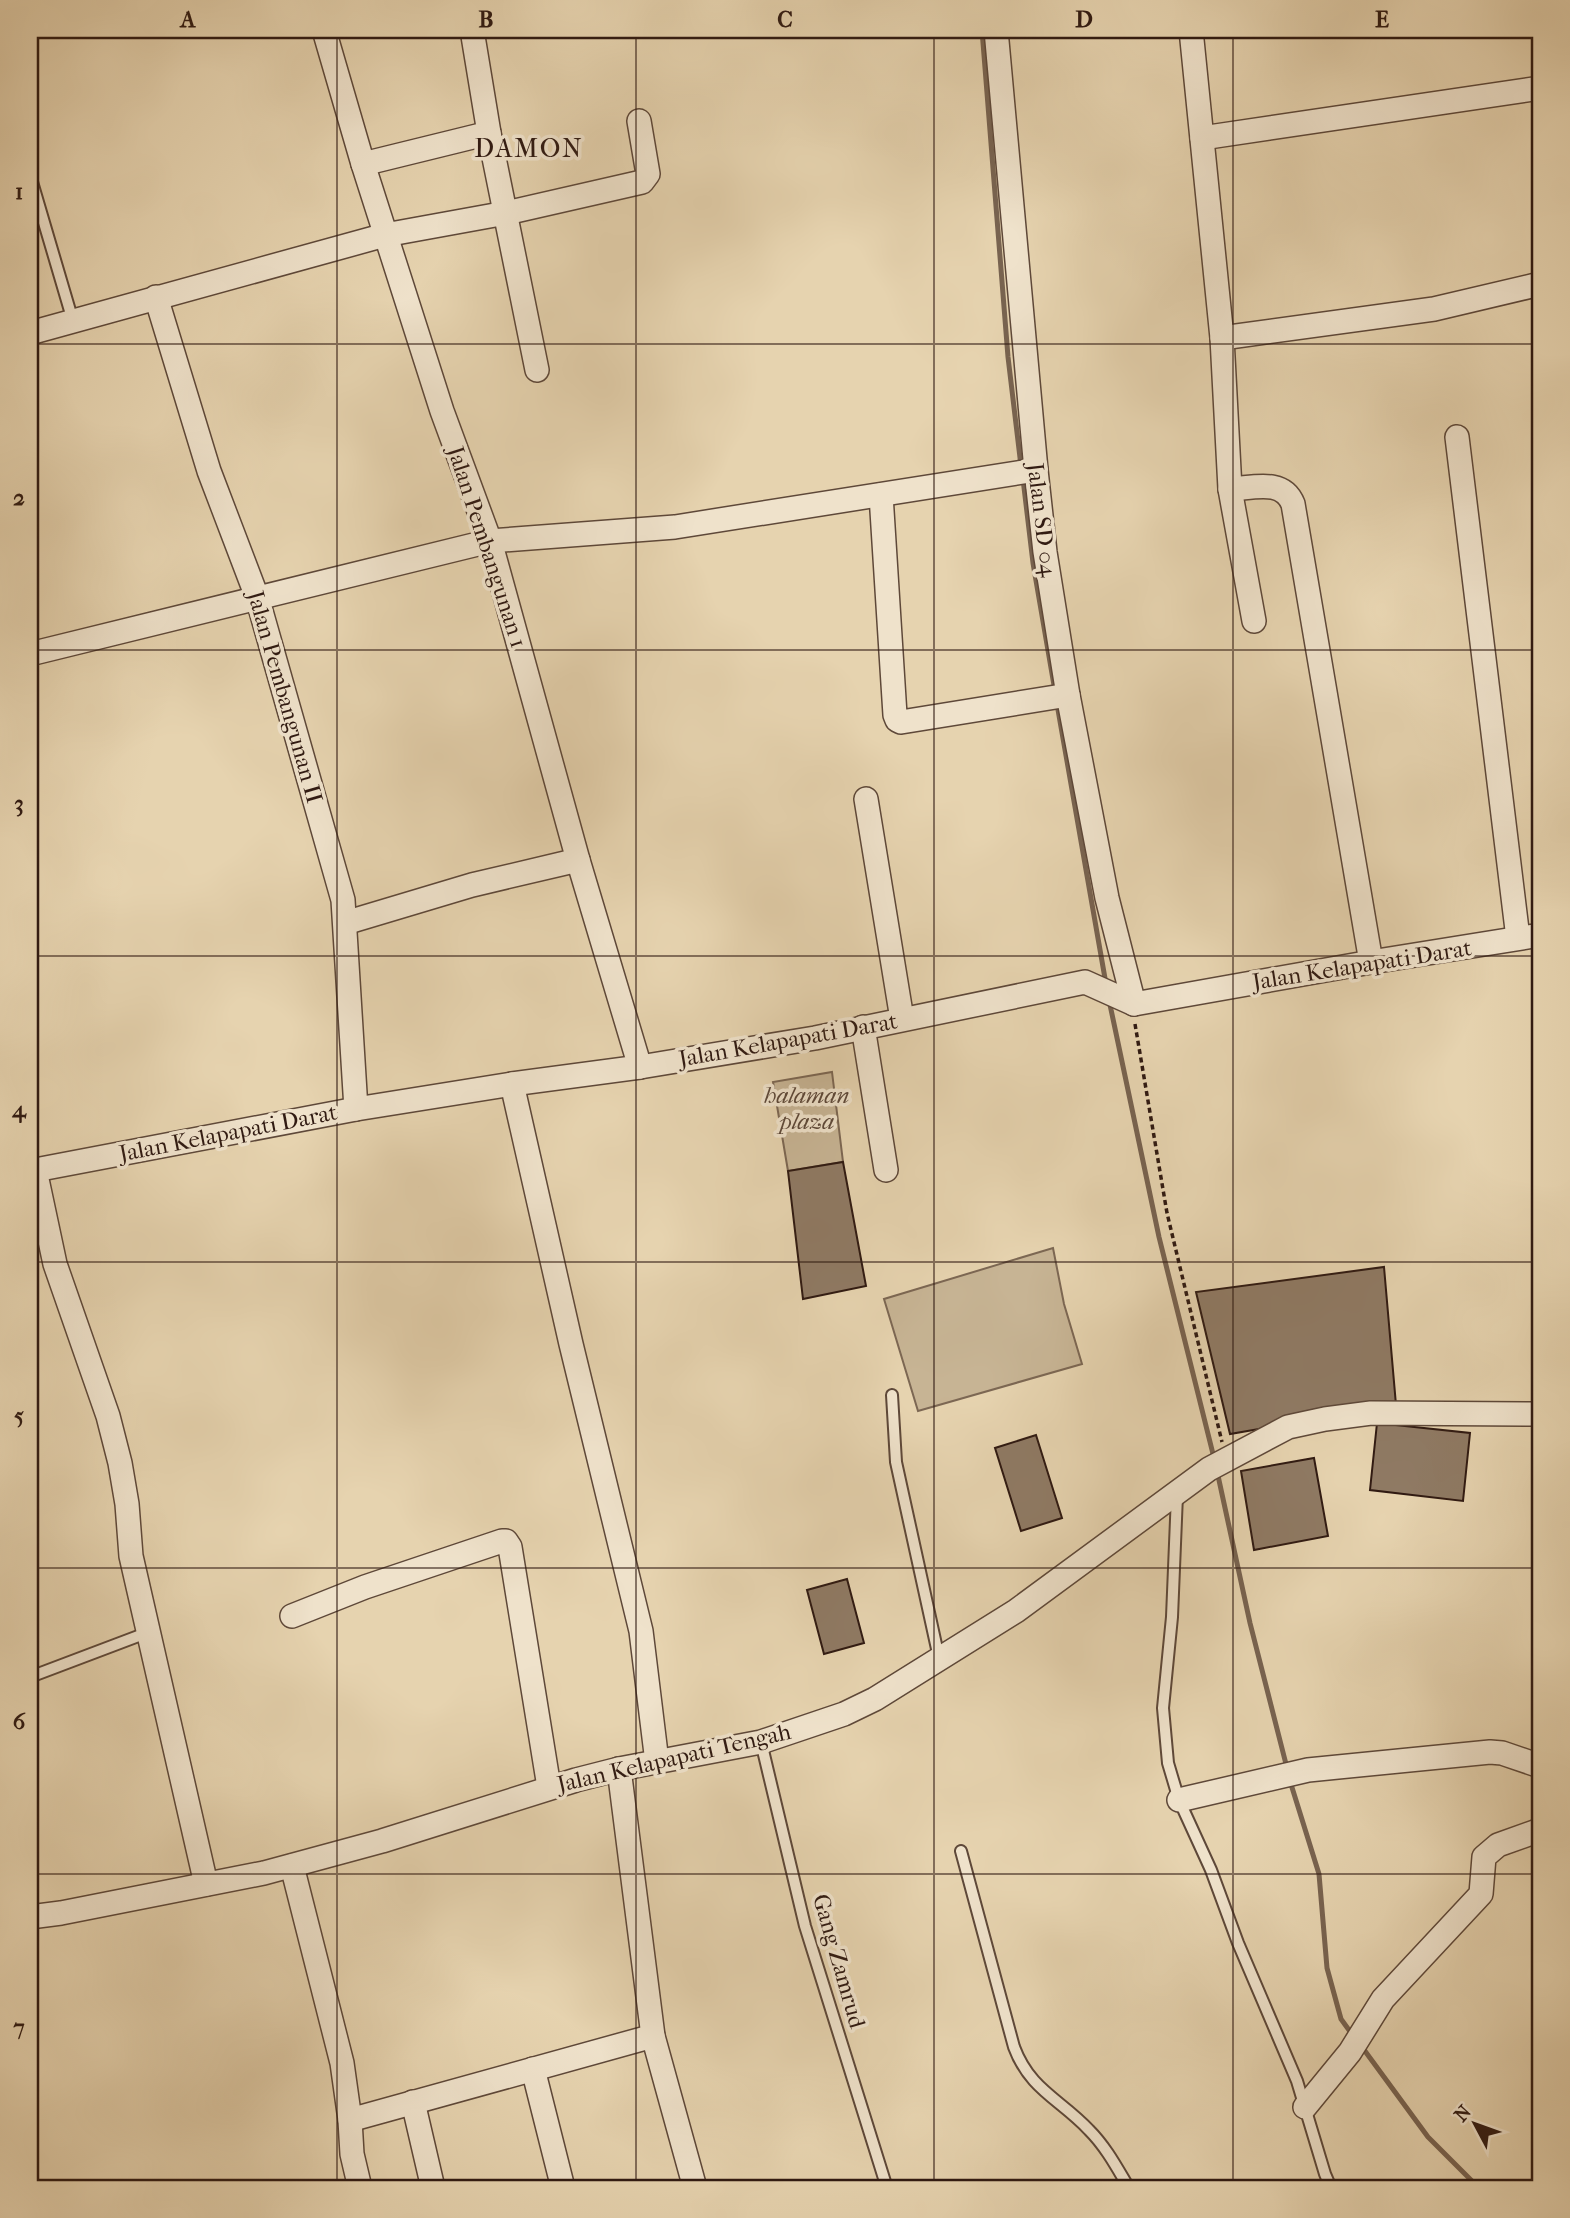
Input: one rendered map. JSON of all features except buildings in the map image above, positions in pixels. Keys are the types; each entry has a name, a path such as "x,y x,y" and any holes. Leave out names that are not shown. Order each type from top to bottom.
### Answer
{"street":[{"name":"Jalan Pembangunan 1","path":"324,30 363,164 442,411 490,541 578,860 640,1067"},
{"path":"472,30 489,133 537,370"},
{"name":"Jalan SD 04","path":"996,30 1025,472 1045,552 1061,696 1133,1004"},
{"path":"1191,30 1222,338 1230,489 1254,621"},
{"path":"1202,138 1540,88"},
{"path":"30,333 385,235 506,213 642,182 648,174 639,121"},
{"path":"363,164 489,133"},
{"path":"1222,338 1434,309 1540,284"},
{"name":"Jalan Pembangunan II","path":"156,297 209,471 257,597 343,900 356,1109"},
{"path":"1457,437 1529,936"},
{"path":"30,654 490,541 675,527 1025,472"},
{"path":"1230,489 1276,487 1287,492 1293,504 1371,962"},
{"path":"881,495 897,720 901,722 1061,696"},
{"path":"866,799 902,1020"},
{"path":"345,923 472,885 578,860"},
{"name":"Jalan Kelapapati Darat","path":"32,1171 356,1109 815,1038 1085,982 1133,1004 1529,936"},
{"path":"863,1027 886,1170"},
{"path":"512,1084 571,1343 642,1631 657,1762"},
{"path":"32,1171 55,1264 108,1416 120,1463 127,1504 131,1556 206,1884"},
{"name":"Jalan Kelapapati Tengah","path":"30,1917 292,1866 382,1841 549,1787 619,1769 761,1742 844,1714 875,1699 1016,1611 1177,1493 1218,1465 1279,1430 1325,1419 1371,1413 1540,1414"},
{"path":"292,1616 365,1587 506,1541 510,1547 549,1787"},
{"path":"1180,1800 1308,1770 1490,1752 1502,1753 1540,1766"},
{"path":"619,1769 653,2036 695,2188"},
{"path":"1305,2106 1350,2052 1383,1999 1481,1894 1483,1861 1489,1850 1498,1844 1540,1830"},
{"path":"292,1866 342,2063 352,2154 360,2188"},
{"path":"350,2120 653,2036"},
{"path":"533,2069 563,2188"},
{"path":"413,2102 433,2188"}],"lane":[{"path":"30,175 73,321"},
{"path":"892,1395 896,1462 939,1658"},
{"path":"1177,1493 1172,1617 1163,1708 1168,1763 1180,1800 1211,1870 1238,1943 1297,2081 1325,2174 1332,2188"},
{"path":"30,1677 149,1632"},
{"name":"Gang Zamrud","path":"761,1742 805,1926 887,2188"},
{"path":"961,1851 1019,2061 1033,2082 1088,2128 1103,2146 1129,2188"}],"path":[{"path":"1133,1004 1167,1213 1218,1465"}],"green space":[{"name":"halaman plaza","path":"832,1072 843,1162 788,1171 773,1082"},
{"path":"1053,1248 1064,1304 1082,1364 918,1411 884,1299"}],"waterway":[{"path":"982,30 1008,357 1021,466"},
{"path":"1023,479 1033,563 1055,691"},
{"path":"1057,704 1106,984"},
{"path":"1109,1000 1159,1237 1214,1458"},
{"path":"1217,1471 1250,1623 1287,1768"},
{"path":"1290,1781 1319,1874 1327,1968 1341,2019 1354,2037"},
{"path":"1362,2047 1428,2137 1479,2188"}],"district":[{"name":"DAMON","path":"529,148"}]}
